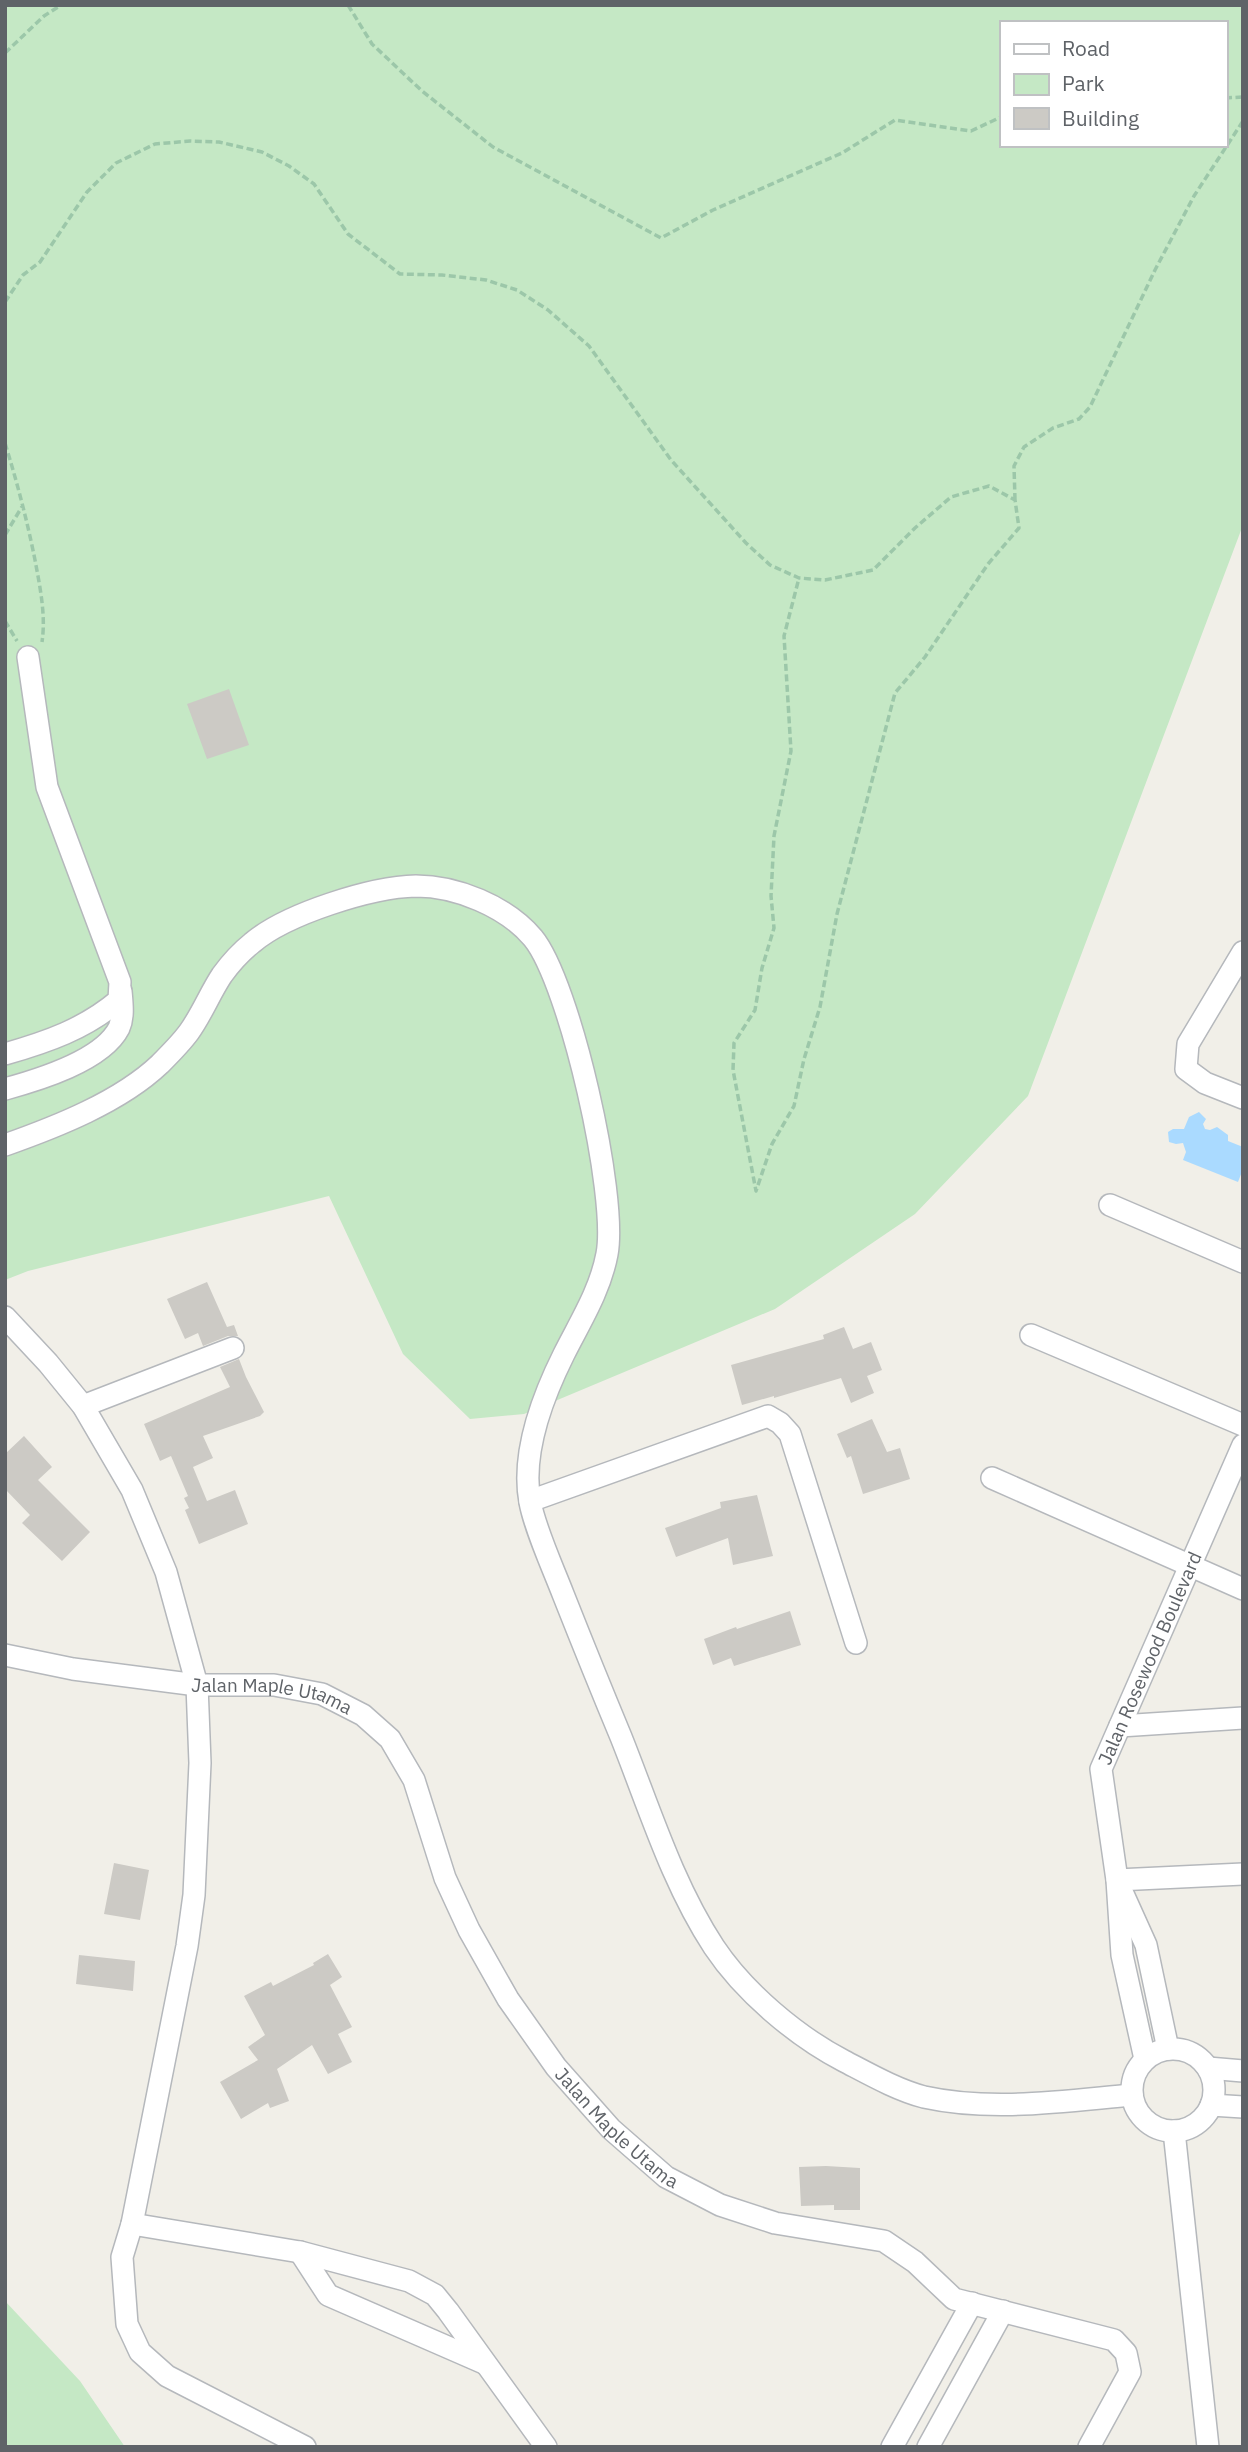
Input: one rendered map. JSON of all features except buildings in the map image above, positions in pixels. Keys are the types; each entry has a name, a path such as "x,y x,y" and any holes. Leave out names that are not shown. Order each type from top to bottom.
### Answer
{"street":[{"path":"5,1089 34,1081 78,1062 103,1047 119,1028 123,1011 120,982 47,787 28,657"},
{"path":"5,1145 41,1132 109,1100 155,1069 188,1034 224,973 254,941 295,918 369,892 419,886 461,893 501,911 533,938 550,967 576,1050 597,1134 608,1200 608,1250 596,1292 560,1361 538,1416 530,1460 530,1501 556,1576 681,1886 715,1949 762,2003 814,2045 870,2075 922,2096 981,2104 1029,2104 1132,2095"},
{"path":"1243,952 1188,1044 1186,1069 1205,1083 1243,1098"},
{"path":"5,1054 80,1028 119,1000 120,982"},
{"path":"1110,1205 1243,1262"},
{"path":"5,1317 83,1406 132,1490 166,1572 197,1685 72,1669 5,1655"},
{"path":"1031,1335 1243,1425"},
{"path":"83,1406 233,1348"},
{"path":"530,1501 768,1416 780,1423 790,1434 856,1643"},
{"name":"Jalan Rosewood Boulevard","path":"1145,2059 1122,1955 1117,1880 1101,1769 1243,1445"},
{"path":"992,1478 1243,1588"},
{"name":"Jalan Maple Utama","path":"305,2447 167,2376 140,2352 127,2324 122,2257 132,2224 194,1895 200,1763 197,1685 274,1685 322,1694 363,1715 390,1739 414,1780 450,1888 469,1930 508,1999 556,2067 611,2129 666,2177 720,2205 775,2223 884,2241 915,2262 954,2299 1114,2340 1126,2353 1130,2372 1089,2447"},
{"path":"1120,1726 1243,1718"},
{"path":"1117,1880 1243,1874"},
{"name":"Jalan Rosewood Boulevard","path":"1117,1880 1146,1945 1168,2049"},
{"path":"1168,2049 1181,2049 1191,2053 1208,2068 1213,2080 1211,2105 1197,2123 1186,2129 1159,2129 1146,2121 1137,2110 1132,2095 1132,2082 1137,2069 1145,2059 1168,2049"},
{"path":"1208,2068 1243,2071"},
{"path":"1211,2105 1243,2106"},
{"path":"1174,2131 1208,2447"},
{"path":"132,2224 300,2252 409,2281 435,2295 546,2447"},
{"path":"300,2252 328,2295 486,2364"},
{"path":"892,2447 972,2303"},
{"path":"928,2447 1003,2311"}],"path":[{"path":"5,53 44,16 61,5"},
{"path":"348,5 372,44 422,91 494,147 661,238 713,210 842,153 895,120 971,131 1000,117"},
{"path":"1227,145 1243,121"},
{"path":"5,302 23,275 40,262 87,192 116,163 155,144 219,142 262,152 289,166 314,184 348,234 400,274 486,280 517,290 548,310 589,346 671,460 769,565 799,578 825,580 873,570 951,497 989,486 1014,500"},
{"path":"799,578 784,636 790,751 774,836 771,896 774,928 762,968 755,1010 734,1044 733,1070 756,1191 772,1144 794,1106 804,1059 820,1007 837,914 895,693 925,657 988,564 1019,528 1014,500 1014,466 1024,447 1053,428 1079,419 1090,407 1154,270 1194,196 1226,147"},
{"path":"5,443 24,503 39,584 44,628 39,660 28,657 5,621"},
{"path":"5,535 24,503"}],"green space":[{"path":"5,5 1243,5 1243,525 1028,1096 915,1214 775,1309 524,1414 470,1419 403,1354 329,1196 28,1271 5,1280"},
{"path":"5,2301 80,2381 125,2447 5,2447"}],"water":[{"path":"1199,1112 1206,1119 1203,1124 1205,1129 1217,1127 1228,1135 1228,1141 1243,1147 1243,1169 1238,1182 1183,1160 1186,1152 1183,1143 1169,1142 1168,1132 1184,1129 1189,1117"}]}
